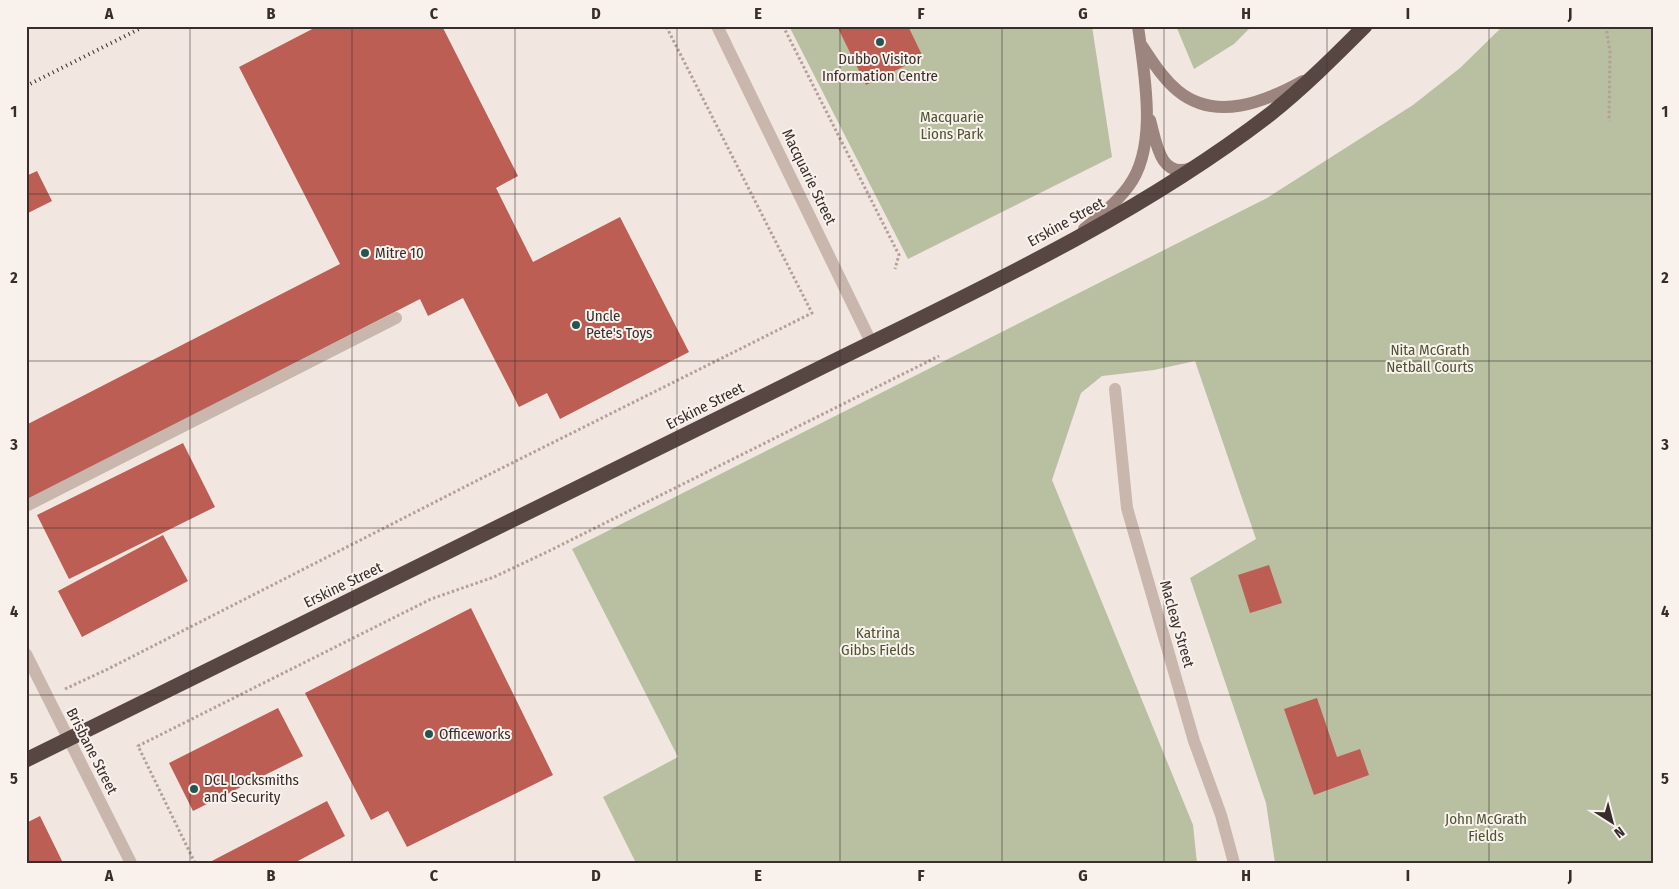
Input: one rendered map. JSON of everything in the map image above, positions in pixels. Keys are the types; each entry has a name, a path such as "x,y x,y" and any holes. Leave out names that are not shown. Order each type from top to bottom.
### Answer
{"highway":[{"name":"Erskine Street","path":"26,760 509,524 1066,243 1198,166 1271,113 1321,70 1365,26"}],"street":[{"name":"Macquarie Street","path":"717,26 871,342"},
{"path":"1066,243 1113,204 1130,185 1140,164 1145,143 1147,112 1138,26"},
{"path":"1140,44 1163,76 1178,92 1200,104 1216,107 1224,108 1249,104 1272,98 1321,70"},
{"path":"1147,112 1159,151 1168,167 1175,171 1198,166"},
{"path":"26,506 396,318"},
{"name":"Macleay Street","path":"1115,389 1127,508 1194,741 1221,815 1234,863"},
{"name":"Brisbane Street","path":"26,654 131,863"}],"path":[{"path":"47,697 108,669 484,476 812,313 666,26"},
{"path":"783,26 898,255 895,269"},
{"path":"1606,26 1610,52 1609,121"},
{"path":"195,863 138,746 431,599 494,577 549,551 939,356"}],"green space":[{"name":"Macquarie Lions Park","path":"789,26 1092,26 1112,157 908,259"},
{"path":"1176,26 1252,26 1234,44 1194,69"},
{"path":"1503,26 1653,26 1653,863 1275,863 1266,803 1190,578 1256,539 1195,361 1154,370 1102,376 1081,393 1052,480 1193,825 1197,863 636,863 603,797 678,757 572,549 1267,198 1413,105 1460,68"}],"building":[{"name":"Mitre 10","path":"318,26 442,26 518,176 496,188 533,262 620,217 689,352 560,419 547,393 519,407 463,298 428,316 420,299 26,501 26,425 340,264 239,67"},
{"name":"Dubbo Visitor Information Centre","path":"837,26 908,26 923,57 866,85"},
{"path":"37,171 52,201 26,214 26,176"},
{"path":"183,443 215,507 69,579 37,515"},
{"path":"163,535 188,581 82,637 58,591"},
{"path":"1269,565 1282,603 1250,613 1238,575"},
{"name":"Officeworks","path":"471,608 553,775 407,847 388,811 371,820 305,693"},
{"path":"1317,698 1337,757 1360,749 1369,775 1314,795 1284,709"},
{"path":"278,708 303,756 193,811 169,763"},
{"path":"327,801 345,836 294,863 208,863"},
{"path":"40,816 63,863 26,863 26,823"}],"railway":[{"path":"26,86 145,26"}],"place":[{"name":"Dubbo Visitor Information Centre","path":"880,42"},
{"name":"Mitre 10","path":"365,253"},
{"name":"Uncle Pete's Toys","path":"576,325"},
{"name":"Officeworks","path":"429,734"},
{"name":"DCL Locksmiths and Security","path":"194,789"}],"park label":[{"name":"Nita McGrath Netball Courts","path":"1430,358"},
{"name":"Katrina Gibbs Fields","path":"878,642"},
{"name":"John McGrath Fields","path":"1486,828"}]}
